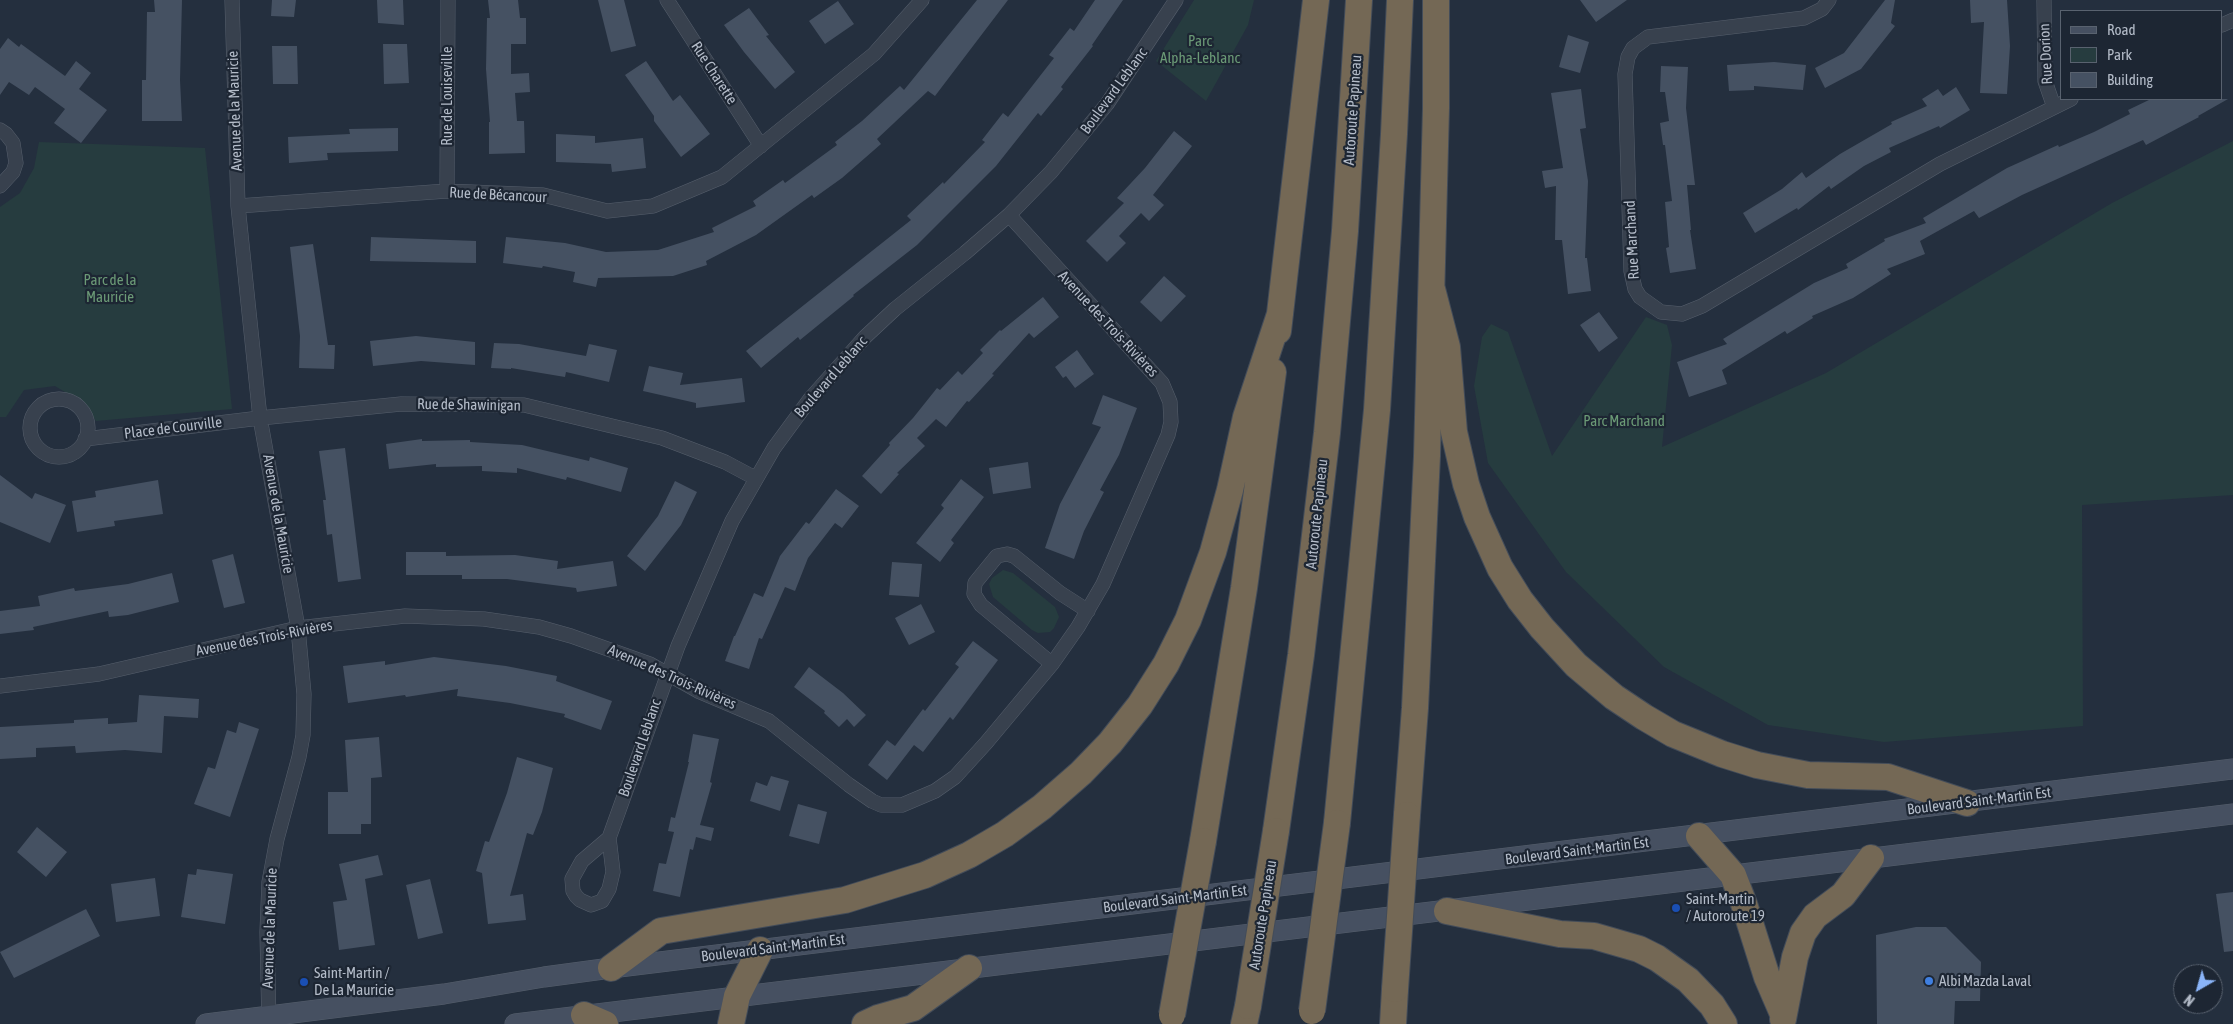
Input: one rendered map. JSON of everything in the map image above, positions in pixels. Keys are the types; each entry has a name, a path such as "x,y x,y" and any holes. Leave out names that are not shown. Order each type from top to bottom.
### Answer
{"highway":[{"path":"1171,1019 1203,841 1246,571 1280,314 1316,0"},
{"name":"Autoroute Papineau","path":"1246,1015 1276,831 1302,647 1326,433 1345,231 1359,0"},
{"path":"1312,1018 1338,823 1378,400 1395,126 1400,0"},
{"path":"1393,1024 1423,552 1432,289 1436,0"},
{"path":"1432,289 1447,347 1454,432 1474,509 1492,552 1520,600 1542,628 1576,665 1614,697 1644,717 1673,734 1722,754 1767,767 1808,775 1888,777 1967,803"},
{"path":"611,968 661,931 845,900 896,885 942,867 969,855 1023,821 1062,791 1096,759 1140,704 1177,643 1192,611 1215,545 1246,417 1280,314"},
{"path":"1699,836 1733,875 1783,1019"},
{"path":"1783,1019 1795,957 1803,933 1815,916 1843,895 1871,858"},
{"path":"1447,911 1560,934 1594,936 1639,949 1657,958 1688,980 1712,1004 1724,1024"},
{"path":"731,1024 737,996 760,950"},
{"path":"865,1024 878,1018 913,1008 969,968"}],"main road":[{"name":"Boulevard Saint-Martin Est","path":"206,1024 269,1020 611,968 2233,769"},
{"path":"515,1024 595,1020 737,996 2233,814"}],"street":[{"name":"Avenue de la Mauricie","path":"232,0 238,206 260,418 298,628 304,694 303,736 272,864 267,924 269,1020"},
{"name":"Rue de Louiseville","path":"447,191 448,0"},
{"name":"Rue Charette","path":"667,0 761,146"},
{"name":"Rue de Bécancour","path":"238,206 447,191 542,195 607,211 653,206 722,178 874,54 922,0"},
{"name":"Boulevard Leblanc","path":"609,838 667,673 707,574 755,478 791,424 849,353 895,309 966,253 1009,215 1051,172 1087,130 1123,81 1176,0"},
{"name":"Rue Marchand","path":"1829,0 1822,9 1804,18 1648,37 1633,48 1628,57 1625,74 1631,271 1635,289 1640,297 1661,312 1682,314 1702,306 1940,164 2069,100"},
{"name":"Rue Dorion","path":"2044,0 2045,81 2054,107"},
{"path":"0,130 13,143 16,163 13,172 0,186"},
{"name":"Avenue des Trois-Rivières","path":"0,686 99,674 298,628 405,616 484,619 529,626 571,636 633,656 698,691 770,720 872,801 888,806 902,805 935,791 955,777 1052,664 1088,611 1103,584 1168,435 1171,422 1170,402 1162,383 1156,375 1009,215"},
{"path":"53,400 70,402 78,407 87,422 85,439 73,453 55,457 46,454 33,441 30,432 33,414 45,403 53,400"},
{"name":"Rue de Shawinigan","path":"260,418 401,404 524,405 662,438 725,462 755,478"},
{"name":"Place de Courville","path":"85,439 260,418"},
{"path":"1052,664 986,610 974,594 975,583 997,556 1007,554 1014,556 1060,593 1088,611"}],"green space":[{"name":"Parc Alpha-Leblanc","path":"1194,0 1254,0 1248,25 1206,101 1156,61"},
{"name":"Parc Marchand","path":"2233,141 2233,495 2082,505 2083,726 1884,742 1768,725 1664,667 1566,572 1488,463 1474,386 1482,337 1491,324 1508,332 1552,456 1646,317 1667,325 1672,345 1662,447 1826,373 2112,203"},
{"name":"Parc de la Mauricie","path":"39,142 205,148 232,409 96,421 83,403 55,386 24,390 6,417 0,417 0,207 20,193 34,168"},
{"path":"1003,570 1013,573 1055,607 1059,617 1050,632 1038,633 1032,630 993,597 989,584 992,578"}],"building":[{"path":"154,0 182,0 180,80 182,121 142,121 142,80 146,80 147,12 155,12"},
{"path":"272,0 296,0 294,17 271,16"},
{"path":"377,0 403,0 404,25 378,23"},
{"path":"488,0 518,0 520,18 526,18 526,44 511,44 511,74 529,73 530,92 515,93 517,121 524,121 525,153 489,154 490,122 486,69 487,18 490,18"},
{"path":"598,0 624,0 636,46 611,52"},
{"path":"977,0 1008,0 935,96 928,91 877,139 881,144 842,178 814,198 812,195 756,235 706,261 707,265 673,276 598,278 596,287 573,282 575,272 543,266 542,268 503,263 506,237 565,243 606,252 658,250 714,232 712,228 756,206 753,201 783,180 785,183 837,145 835,142 862,121 900,86 904,90"},
{"path":"1095,0 1123,0 1093,46 1061,87 1063,89 1041,116 1038,113 996,166 917,245 853,295 800,340 798,337 761,368 746,351 911,220 907,216 943,182 944,184 985,142 982,140 1003,113 1008,117 1054,58 1049,55 1070,28 1074,31"},
{"path":"1580,0 1627,0 1596,22"},
{"path":"1885,0 1895,0 1891,23 1895,26 1861,69 1825,88 1815,68 1844,53"},
{"path":"1970,0 2007,0 2010,46 2007,94 1980,93 1984,22 1971,23"},
{"path":"838,1 854,24 825,44 809,21"},
{"path":"749,8 769,35 766,36 795,72 775,89 724,25"},
{"path":"1568,35 1589,42 1580,73 1559,67"},
{"path":"8,38 19,47 21,44 65,76 76,61 91,73 79,89 107,110 81,143 54,123 65,109 35,87 29,95 9,82 0,95 0,49"},
{"path":"383,44 407,44 409,83 384,84"},
{"path":"272,46 297,46 298,84 273,84"},
{"path":"646,61 673,101 680,95 710,134 681,157 654,121 654,116 625,75"},
{"path":"1774,62 1806,65 1803,90 1754,86 1754,90 1729,91 1727,65"},
{"path":"1661,66 1688,67 1686,108 1695,185 1687,185 1690,230 1696,269 1670,273 1666,248 1669,247 1665,202 1672,201 1665,145 1663,145 1660,123 1669,121 1665,92 1660,92"},
{"path":"1956,87 1970,110 1940,128 1939,126 1889,148 1891,152 1864,166 1831,189 1829,186 1798,210 1797,208 1755,233 1743,213 1782,189 1802,172 1806,178 1840,154 1892,124 1891,122 1927,106 1922,99 1938,89 1943,96"},
{"path":"1581,89 1586,128 1580,129 1588,181 1585,258 1587,258 1591,291 1568,294 1562,240 1555,240 1556,186 1545,188 1542,171 1563,168 1551,93"},
{"path":"2228,99 2199,117 2146,145 2143,140 2022,195 1979,218 1974,211 1920,241 1925,254 1887,269 1891,274 1853,298 1812,316 1813,318 1787,334 1785,331 1722,370 1727,384 1689,397 1677,362 1727,344 1723,339 1814,283 1848,268 1846,264 1885,241 1884,239 1926,223 1923,218 2007,168 2058,145 2059,147 2094,132 2130,114 2128,110 2149,100"},
{"path":"398,128 398,151 327,153 328,160 289,163 288,137 350,134 349,129"},
{"path":"1174,131 1192,146 1153,195 1164,205 1149,221 1141,213 1119,236 1126,243 1107,262 1086,241 1124,203 1117,198 1145,168"},
{"path":"556,134 595,136 595,143 643,138 646,168 612,172 611,164 556,162"},
{"path":"371,237 476,241 476,263 370,261"},
{"path":"313,244 328,345 335,345 334,369 299,368 300,336 290,247"},
{"path":"1164,276 1186,296 1161,322 1140,302"},
{"path":"1043,297 1059,317 1034,338 1029,333 992,374 994,375 969,402 967,401 946,427 936,419 917,438 925,446 897,473 899,474 881,494 862,476 890,445 889,443 913,418 937,388 940,390 958,371 962,375 983,353 980,350 1000,330"},
{"path":"1599,312 1618,338 1599,352 1580,325"},
{"path":"416,336 475,342 475,365 421,361 373,366 370,341"},
{"path":"494,343 519,344 586,356 589,344 617,350 609,382 566,372 565,377 511,368 491,368"},
{"path":"1077,350 1094,374 1075,388 1066,376 1063,378 1055,367"},
{"path":"649,366 683,373 680,385 742,378 745,402 696,408 696,403 643,391"},
{"path":"1103,395 1137,408 1119,455 1100,490 1104,492 1084,531 1074,559 1045,548 1060,504 1101,427 1092,424"},
{"path":"422,439 422,441 470,440 470,442 522,445 589,461 590,457 628,468 621,492 567,477 566,480 517,468 517,473 482,471 482,466 436,467 436,464 389,469 386,444"},
{"path":"345,448 361,579 338,582 332,534 327,535 323,500 326,500 319,451"},
{"path":"1028,462 1031,488 993,494 989,468"},
{"path":"0,475 32,499 35,493 66,505 50,543 0,522"},
{"path":"961,479 984,497 951,540 954,543 940,562 916,543 944,508 941,505"},
{"path":"158,480 163,514 114,521 115,526 77,532 72,501 96,497 95,491"},
{"path":"675,481 697,492 681,525 645,571 627,556 658,516"},
{"path":"836,489 859,506 842,528 835,523 808,558 795,591 785,587 762,639 759,638 749,669 725,661 734,636 754,593 763,597 780,556 806,522 809,524"},
{"path":"406,552 446,552 446,556 515,555 558,561 557,569 613,561 617,586 577,592 576,588 507,579 462,579 462,575 406,575"},
{"path":"233,554 245,603 224,608 212,560"},
{"path":"892,562 922,564 919,597 889,595"},
{"path":"172,573 179,602 128,615 109,617 108,611 33,627 34,630 0,634 0,611 40,606 38,596 74,588 75,591 128,584"},
{"path":"921,604 935,632 909,645 895,618"},
{"path":"973,641 998,660 953,720 950,717 923,752 914,745 887,780 868,765 887,740 895,746 923,709 925,711 959,667 955,664"},
{"path":"434,657 506,666 557,676 556,681 612,701 601,730 564,717 565,714 510,703 457,696 458,689 348,703 343,666 385,661 385,665"},
{"path":"809,667 843,693 866,715 854,727 847,719 839,727 824,713 825,711 794,687"},
{"path":"139,695 199,699 198,718 164,716 162,753 125,750 76,753 75,746 36,748 36,757 0,759 0,727 74,723 74,720 108,718 108,724 137,722"},
{"path":"239,722 259,729 230,817 194,804 208,767 215,769 227,730 236,733"},
{"path":"693,734 719,739 710,782 712,783 700,825 714,828 711,841 696,837 693,850 690,849 680,897 653,891 659,863 666,864 674,832 668,831 671,817 675,818 689,762"},
{"path":"379,737 382,777 371,778 371,824 361,824 361,834 328,834 328,792 348,792 345,740"},
{"path":"517,757 553,768 542,812 533,835 527,833 510,896 523,894 526,920 488,924 482,873 476,871 485,841 489,842 507,793"},
{"path":"771,776 789,781 780,811 750,801 756,782 767,786"},
{"path":"798,804 827,812 819,844 789,836"},
{"path":"37,827 67,852 46,877 17,852"},
{"path":"378,855 383,875 365,879 375,945 339,950 333,902 347,900 339,864"},
{"path":"197,869 233,874 225,924 181,917 188,874 196,875"},
{"path":"155,878 160,916 116,922 111,884"},
{"path":"430,879 443,933 418,939 406,885"},
{"path":"2233,892 2233,951 2224,952 2216,894"},
{"path":"86,909 100,936 14,978 0,952"},
{"name":"Albi Mazda Laval","path":"1916,927 1946,927 1981,962 1980,1001 1955,1001 1954,1024 1877,1024 1876,935"}],"place":[{"name":"Saint-Martin / Autoroute 19","path":"1676,908"},
{"name":"Albi Mazda Laval","path":"1929,981"},
{"name":"Saint-Martin / De La Mauricie","path":"304,982"}]}
